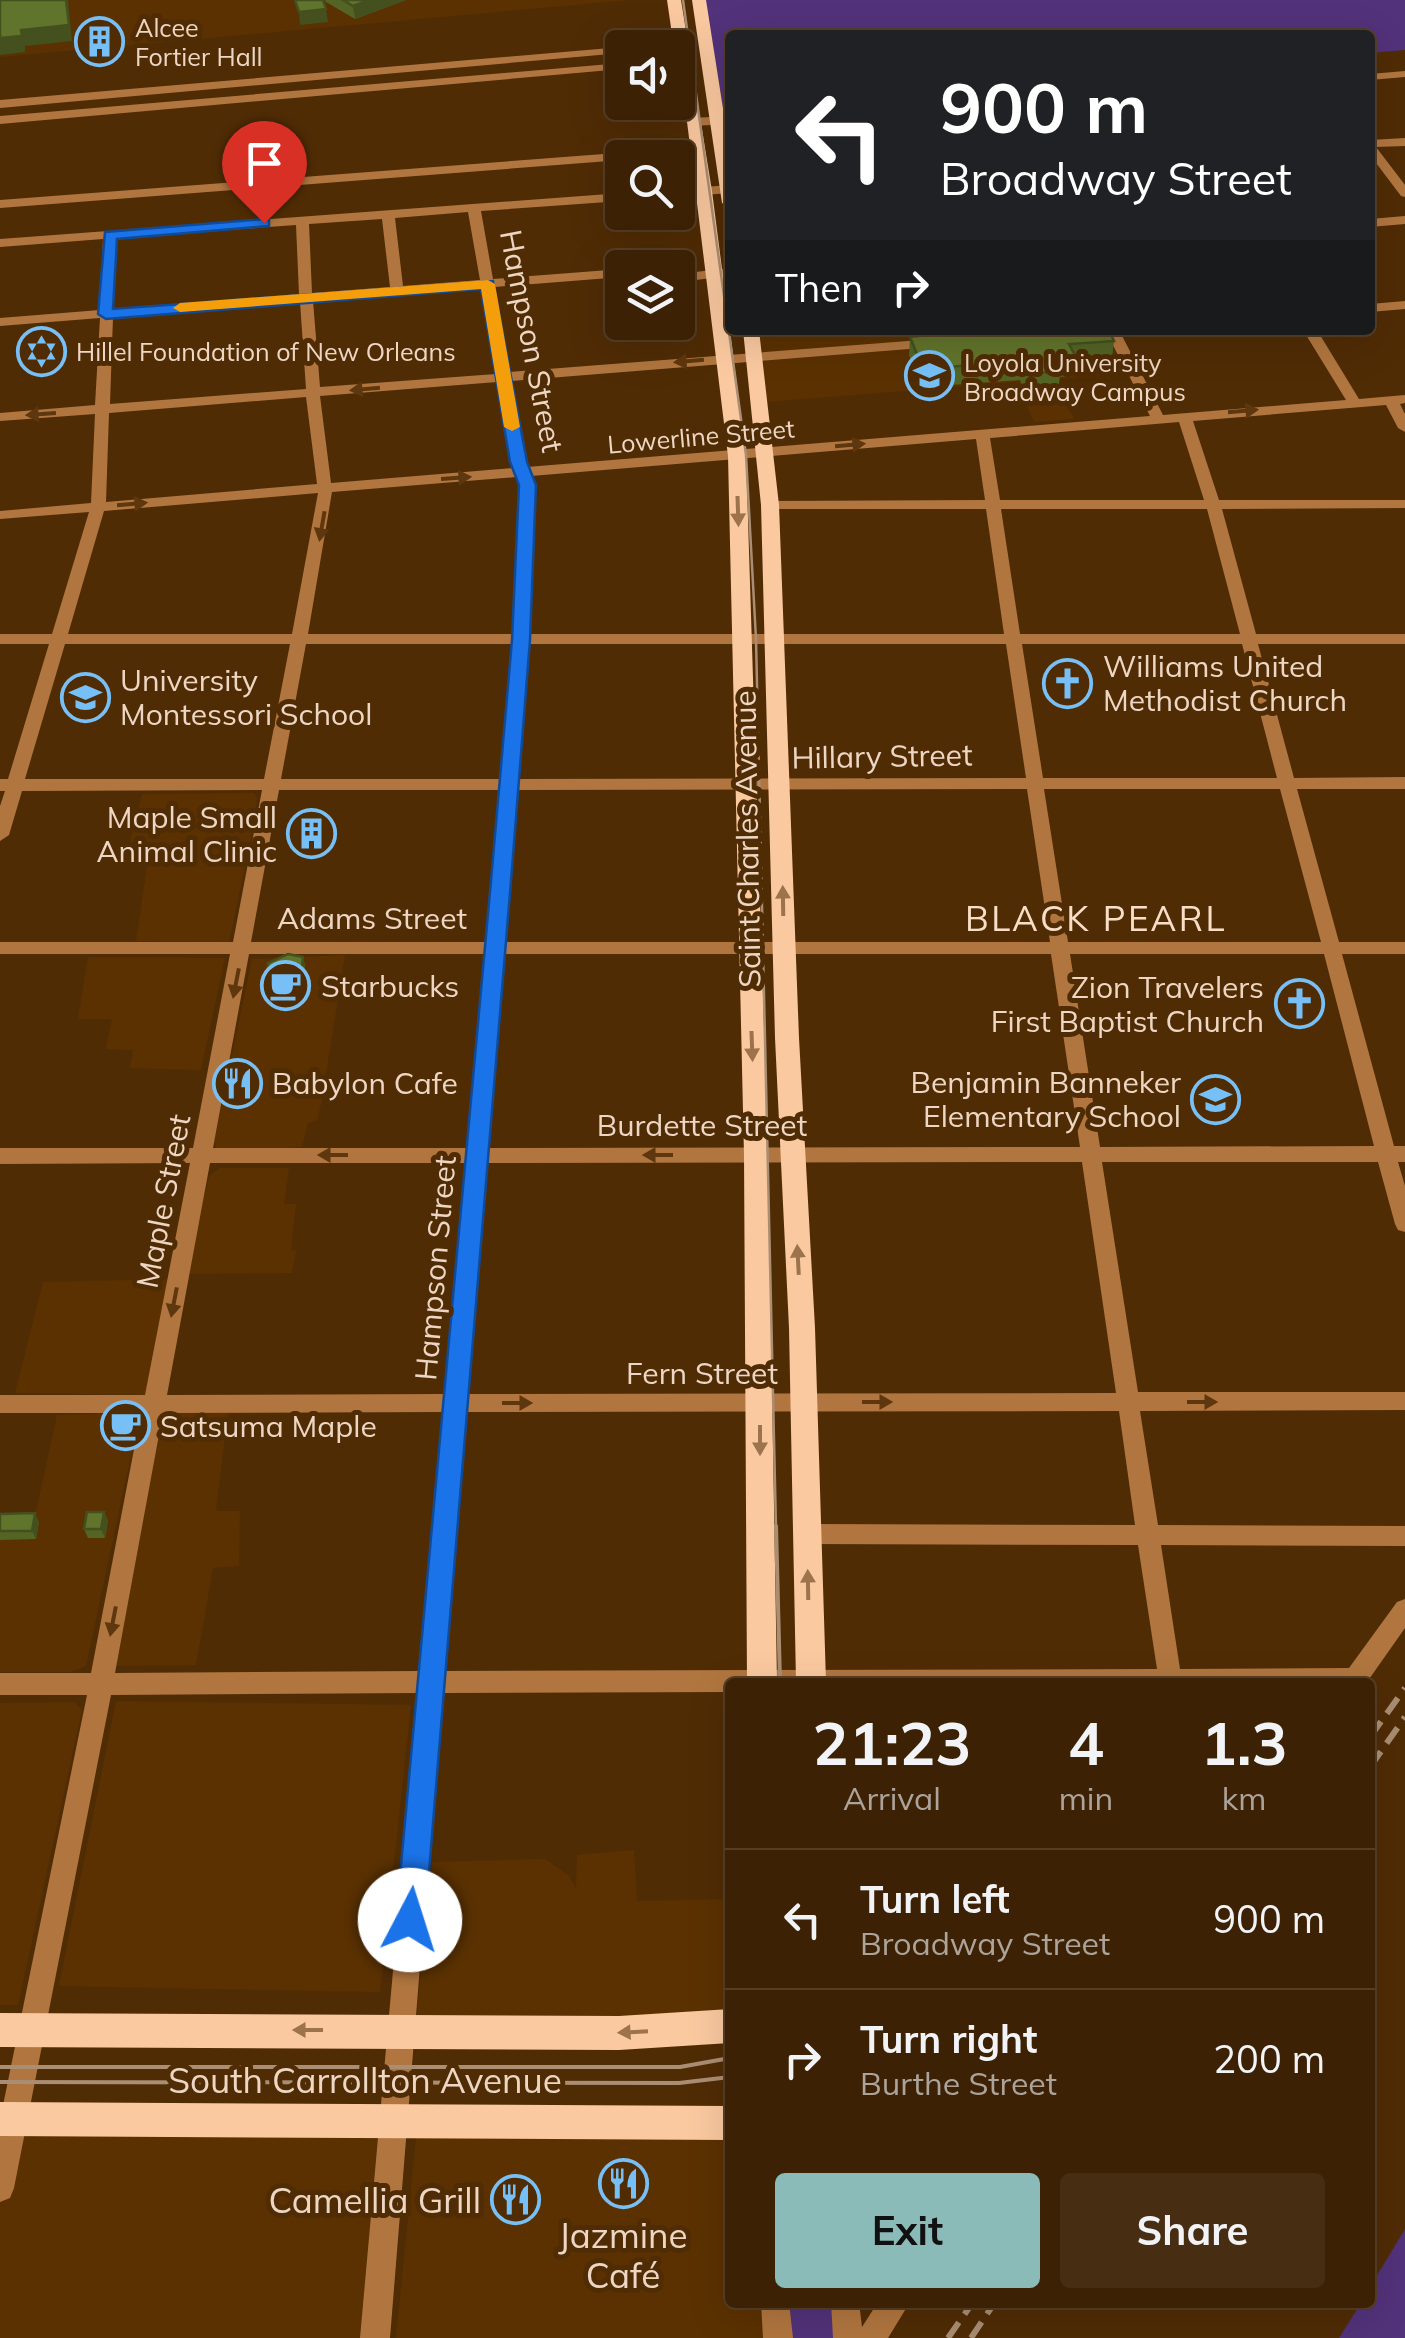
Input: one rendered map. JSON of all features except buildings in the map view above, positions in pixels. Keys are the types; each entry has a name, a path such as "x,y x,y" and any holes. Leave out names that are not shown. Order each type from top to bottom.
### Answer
{"main road":[{"name":"Saint Charles Avenue","path":"674,0 677,30"},
{"path":"699,0 725,120"},
{"name":"Saint Charles Avenue","path":"692,122 722,270 724,358 736,456 756,1155 762,1678"},
{"name":"Saint Charles Avenue","path":"752,335 770,505 811,1678"},
{"name":"South Carrollton Avenue","path":"16,2030 619,2033 725,2026"},
{"name":"South Carrollton Avenue","path":"8,2119 725,2123"}],"street":[{"path":"0,104 605,51"},
{"path":"0,120 605,67"},
{"path":"1375,77 1405,74"},
{"path":"296,78 299,94"},
{"path":"692,122 725,120"},
{"path":"1375,145 1405,142"},
{"path":"0,204 696,151"},
{"path":"1375,153 1405,193"},
{"path":"695,192 725,194"},
{"path":"0,243 605,198"},
{"name":"Hampson Street","path":"376,2338 521,640 528,485 518,462 474,208"},
{"path":"388,214 398,291"},
{"name":"Maple Street","path":"0,2188 16,2030 101,1682 326,499 312,393 302,220"},
{"path":"1375,223 1405,220"},
{"path":"0,836 8,785 61,638 98,506 110,235"},
{"path":"695,269 722,270"},
{"path":"695,275 722,270"},
{"path":"0,322 305,303 605,275"},
{"path":"305,303 398,291 605,283"},
{"path":"1375,308 1405,306"},
{"path":"0,330 105,318"},
{"path":"1115,335 1158,418"},
{"path":"1313,335 1354,402"},
{"path":"0,417 941,342"},
{"path":"1398,399 1405,428"},
{"name":"Lowerline Street","path":"0,515 1398,399"},
{"path":"1184,416 1214,504 1332,948 1396,1154 1405,1224"},
{"path":"982,433 1170,1678"},
{"path":"770,505 1405,504"},
{"path":"0,639 1405,639"},
{"name":"Hillary Street","path":"8,785 1405,783"},
{"name":"Adams Street","path":"0,948 1405,948"},
{"name":"Burdette Street","path":"0,1156 1396,1154"},
{"name":"Fern Street","path":"0,1404 1405,1401"},
{"path":"807,1534 1405,1536"},
{"path":"1356,1678 1405,1609"},
{"path":"0,1684 725,1681"},
{"path":"776,2308 778,2338"},
{"path":"846,2308 848,2338"},
{"path":"870,2338 892,2308"}],"shaded area":[{"path":"0,0 628,0 0,57"},
{"path":"705,0 1405,0 1405,50 1375,53 1375,30 725,30 725,119"},
{"name":"Loyola University Broadway Campus","path":"759,335 1115,335 1135,373 1057,379 1074,419 1034,422 1016,382 766,402"},
{"path":"254,793 257,798 253,829 229,942 136,941 147,867 124,866 142,794"},
{"path":"345,955 321,1104 317,1120 308,1123 302,1147 224,1152 217,1148 214,1142 252,959"},
{"path":"88,957 225,958 201,1070 130,1068 133,1050 106,1049 112,1019 78,1019"},
{"path":"220,1168 289,1168 284,1204 296,1204 292,1273 186,1274 209,1176"},
{"path":"174,1279 148,1395 15,1393 43,1282"},
{"path":"167,1411 228,1411 216,1511 240,1511 239,1566 213,1568 196,1665 115,1666 157,1421"},
{"path":"133,1413 138,1422 86,1666 71,1672 0,1672 0,1515 35,1516 57,1415"},
{"path":"116,1701 411,1705 380,1992 59,1986"},
{"path":"74,1702 82,1710 18,2005 0,2005 0,1703"},
{"path":"634,1850 637,1901 725,1899 725,2016 416,2021 432,1862 545,1859 568,1875 576,1888 577,1855"},
{"path":"15,2119 392,2119 374,2338 0,2338 0,2185"},
{"path":"417,2129 725,2133 725,2308 765,2308 766,2338 396,2338"},
{"path":"1405,2229 1405,2338 1339,2338 1358,2308 1375,2308 1375,2279"},
{"path":"785,2308 840,2308 843,2338 787,2338"}],"tram line":[{"path":"683,0 725,303"},
{"path":"729,335 746,455 756,639 776,1528"},
{"path":"776,1526 780,1678"},
{"path":"0,2067 680,2067 725,2059"},
{"path":"0,2082 679,2083 725,2078"}],"railway":[{"path":"1375,1730 1405,1688"},
{"path":"1375,1760 1405,1717"},
{"path":"948,2338 969,2308"},
{"path":"971,2338 991,2308"}],"slow traffic":[{"path":"180,308 488,284 512,427"}],"place":[{"name":"Alcee Fortier Hall","path":"100,41"},
{"name":"Hillel Foundation of New Orleans","path":"41,351"},
{"name":"Loyola University Broadway Campus","path":"929,376"},
{"name":"Williams United Methodist Church","path":"1068,683"},
{"name":"University Montessori School","path":"85,697"},
{"name":"Maple Small Animal Clinic","path":"312,834"},
{"name":"Starbucks","path":"286,986"},
{"name":"Zion Travelers First Baptist Church","path":"1299,1004"},
{"name":"Babylon Cafe","path":"237,1083"},
{"name":"Benjamin Banneker Elementary School","path":"1216,1099"},
{"name":"Satsuma Maple","path":"125,1426"},
{"name":"Jazmine Café","path":"623,2183"},
{"name":"Camellia Grill","path":"516,2200"}],"district":[{"name":"BLACK PEARL","path":"1096,918"}],"route":[{"path":"264,223 110,235 106,314 488,284 518,462 528,485 521,640 410,1920"}]}
